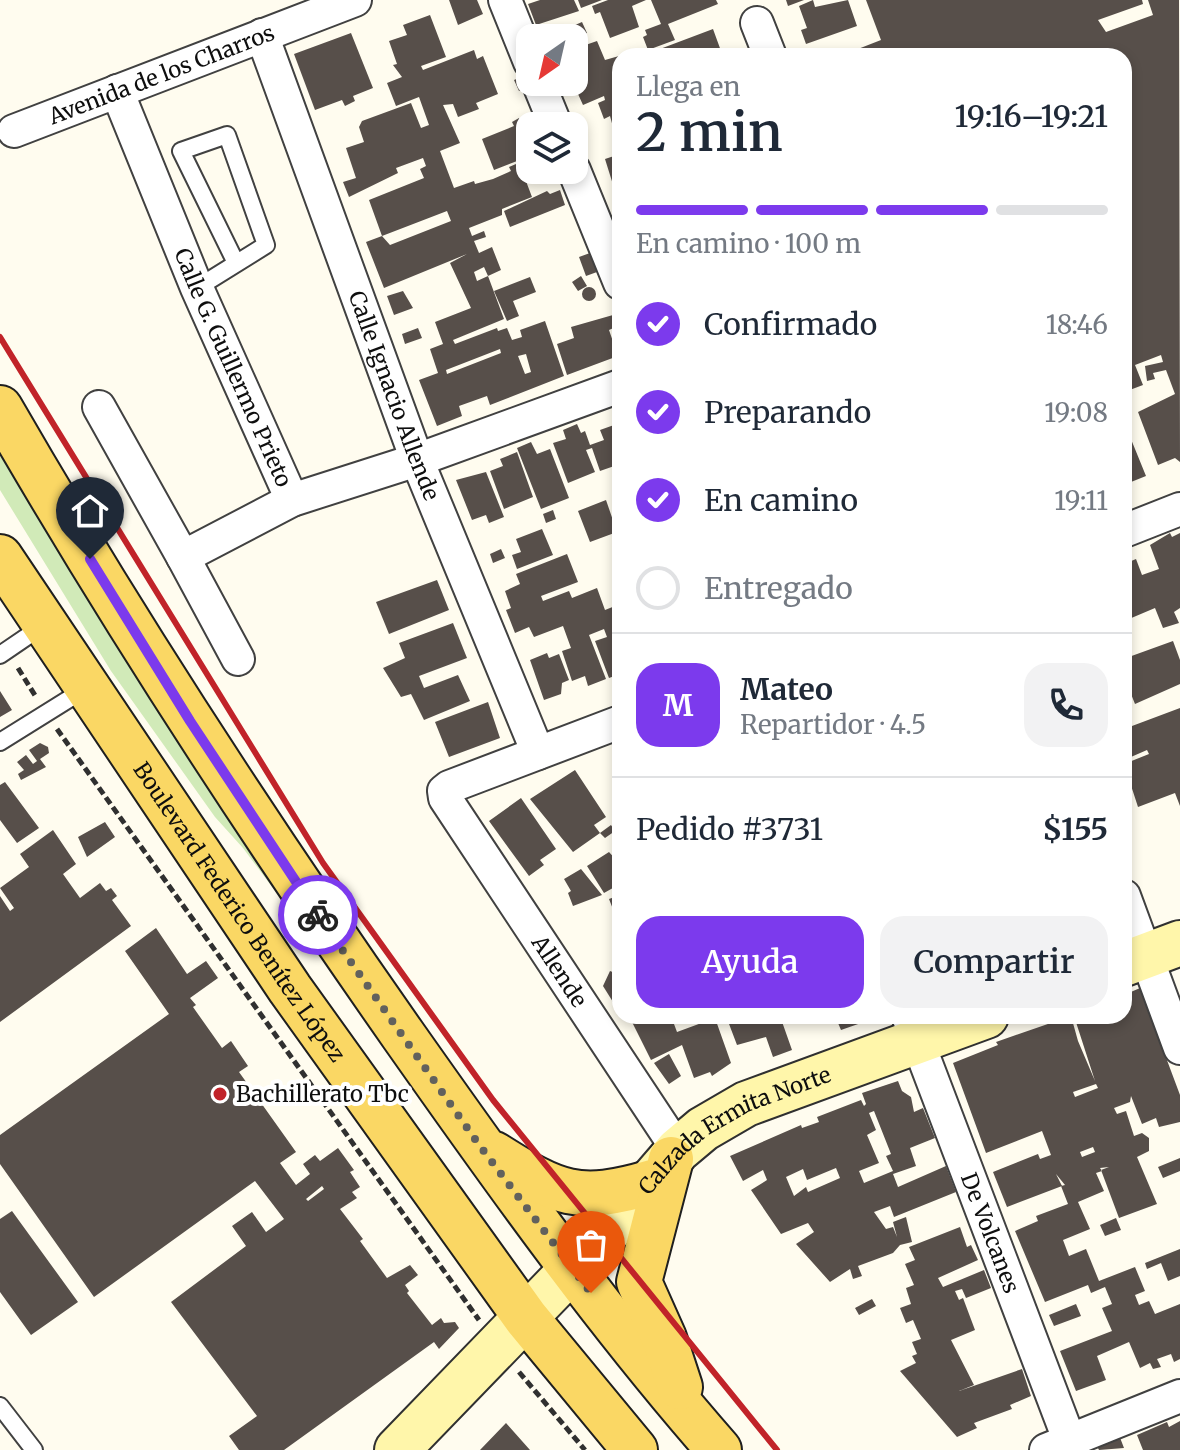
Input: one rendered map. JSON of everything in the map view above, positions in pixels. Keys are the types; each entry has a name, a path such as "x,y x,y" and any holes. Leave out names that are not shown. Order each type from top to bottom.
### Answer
{"main road":[{"path":"0,408 190,721 317,912 477,1142 572,1269 719,1450"},
{"name":"Boulevard Federico Benítez López","path":"0,557 85,689 290,989 526,1318 635,1450"},
{"name":"Calzada Ermita Norte","path":"397,1450 703,1129 746,1104 913,1029 941,1024"},
{"path":"477,1142 532,1178 572,1195 616,1193 667,1164"},
{"path":"667,1164 639,1282 664,1338 689,1416"}],"street":[{"name":"Avenida de los Charros","path":"14,131 355,0"},
{"path":"505,0 516,27"},
{"path":"757,23 767,48"},
{"name":"Calle Ignacio Allende","path":"262,35 417,460 538,753"},
{"name":"Calle G. Guillermo Prieto","path":"117,91 197,288 292,500 417,460 612,389"},
{"path":"580,184 612,263"},
{"path":"99,407 238,659"},
{"path":"183,557 292,500"},
{"path":"1132,528 1180,509"},
{"path":"538,753 612,725"},
{"name":"Allende","path":"538,753 444,791 445,798 667,1164"},
{"path":"1132,914 1150,955 1180,1048"},
{"name":"De Volcanes","path":"913,1029 1063,1447"},
{"path":"1063,1447 1180,1396"}],"lane":[{"path":"197,288 266,245 227,135 181,151 236,263"},
{"path":"0,655 45,624"},
{"path":"0,742 85,689"},
{"path":"0,1406 34,1450"}],"green space":[{"path":"0,433 296,913 293,915 243,848 215,817 111,671 0,490"}],"building":[{"path":"449,0 477,0 483,14 458,25"},
{"path":"540,0 574,0 579,11 536,24 528,4"},
{"path":"578,0 602,0 581,8"},
{"path":"608,0 646,0 632,6 639,27 610,38 600,12 595,14 592,6"},
{"path":"651,0 716,0 718,4 668,24 675,40 647,48 643,37 647,35 645,30 661,24"},
{"path":"786,0 804,0 788,6"},
{"path":"813,0 815,7 848,0 857,26 806,44 801,30 807,28 799,6"},
{"path":"866,0 1142,0 1143,4 1098,20 1106,32 1153,15 1148,0 1179,0 1180,462 1175,458 1158,465 1138,412 1175,394 1166,370 1153,373 1155,379 1147,381 1145,366 1163,362 1161,355 1135,365 1143,385 1132,389 1132,48 860,48 881,40"},
{"path":"430,15 446,57 421,66 423,70 474,50 477,59 483,56 498,94 476,103 479,109 458,117 453,104 443,105 460,143 440,151 454,188 493,179 511,171 509,167 516,164 516,184 527,184 532,197 502,209 502,215 469,228 472,236 484,231 486,237 474,241 479,253 492,247 501,270 488,276 504,319 453,340 455,344 497,328 498,331 507,328 512,340 522,337 520,330 545,321 564,376 490,405 487,396 459,406 462,416 437,426 419,380 438,373 430,349 443,344 435,322 471,308 450,263 467,254 384,288 366,242 382,236 369,200 424,178 420,169 426,166 423,158 396,168 398,173 349,197 343,182 356,178 346,148 364,142 359,127 362,121 411,103 421,128 429,125 419,97 396,106 387,83 402,77 393,65 397,64 389,41 407,35 403,25","holes":["447,211 451,221 390,245 382,236","484,267 488,276 477,281 474,272","500,349 501,353 447,374 446,370","526,354 531,372 525,374 518,356"]},
{"path":"713,29 720,48 663,48"},
{"path":"351,33 373,88 353,96 355,101 345,106 342,100 315,110 294,54"},
{"path":"597,41 605,60 612,58 612,123 610,116 604,119 598,103 605,100 604,96 583,105 579,96 588,96 588,44"},
{"path":"516,120 516,161 494,170 482,139 514,126 512,122"},
{"path":"612,157 612,181 605,159"},
{"path":"560,190 565,205 510,227 504,211 547,191 550,194"},
{"path":"590,253 597,272 586,276 579,257"},
{"path":"581,276 587,286 578,291 572,282"},
{"path":"530,277 536,292 513,301 519,316 507,321 494,291"},
{"path":"589,287 596,294 589,301 582,294"},
{"path":"403,291 413,308 394,315 387,296"},
{"path":"612,315 612,329 609,330 612,358 567,375 557,344 574,338 571,327"},
{"path":"418,328 422,338 405,344 402,334"},
{"path":"577,424 581,433 585,431 590,445 604,440 600,430 612,426 612,467 600,471 592,448 586,450 595,472 568,483 553,443 566,439 563,430"},
{"path":"531,442 537,454 550,449 569,498 541,509 517,448"},
{"path":"1132,442 1146,476 1132,482"},
{"path":"517,452 533,497 504,509 490,471 503,466 500,459"},
{"path":"486,472 504,517 489,523 486,515 472,520 456,480"},
{"path":"606,500 612,517 612,534 590,542 578,511"},
{"path":"553,510 556,519 546,523 543,514"},
{"path":"542,529 553,555 517,569 512,555 521,552 516,539"},
{"path":"1170,533 1172,537 1180,533 1180,608 1174,612 1179,623 1163,628 1155,608 1132,618 1132,561 1136,559 1142,575 1159,569 1150,545"},
{"path":"501,549 505,558 493,563 490,554"},
{"path":"567,554 578,582 541,596 543,601 569,591 572,598 597,588 605,610 612,607 612,677 609,678 595,641 607,637 604,629 589,635 606,679 588,686 585,676 572,681 562,651 571,648 563,626 534,637 529,627 515,633 506,610 511,608 505,591 520,584 516,574"},
{"path":"437,580 449,610 389,634 376,602"},
{"path":"453,623 467,658 419,676 424,688 458,675 470,701 424,720 411,694 401,697 383,668 405,658 399,643"},
{"path":"1173,641 1180,660 1180,684 1135,704 1132,696 1132,656"},
{"path":"547,653 549,658 559,654 569,680 562,683 561,694 544,700 530,660"},
{"path":"0,691 12,710 0,717"},
{"path":"488,702 500,738 449,757 435,722"},
{"path":"1180,708 1180,806 1175,793 1138,807 1132,789 1132,761 1149,754 1147,750 1132,757 1132,726"},
{"path":"40,743 48,747 49,753 40,759 46,767 21,780 18,774 24,770 17,762 26,755 33,764 37,761 29,750"},
{"path":"575,770 606,817 594,825 600,833 573,852 530,799"},
{"path":"5,782 39,828 17,843 0,820 0,785"},
{"path":"521,798 556,849 540,860 544,865 529,876 489,821"},
{"path":"105,822 115,837 87,857 78,837"},
{"path":"612,826 612,833 605,838 600,833"},
{"path":"53,830 76,864 63,874 80,898 100,883 106,891 111,888 117,896 112,900 131,926 0,1022 0,896 10,911 14,908 0,888 29,867 20,854"},
{"path":"609,852 612,855 612,888 604,893 587,866"},
{"path":"581,869 602,895 573,906 568,893 571,891 564,879"},
{"path":"156,928 187,974 206,961 218,978 190,998 196,1005 193,1007 222,1048 231,1041 248,1066 239,1072 296,1152 280,1163 296,1185 310,1174 303,1164 315,1155 320,1161 338,1148 354,1170 350,1172 360,1187 352,1192 357,1198 340,1209 363,1239 360,1241 387,1278 410,1265 418,1275 405,1285 409,1291 407,1293 432,1325 441,1318 444,1323 455,1322 459,1328 439,1349 434,1342 284,1450 239,1450 229,1436 257,1416 171,1302 246,1246 232,1226 252,1212 266,1232 284,1219 255,1181 94,1297 0,1164 0,1135 169,1014 125,951","holes":["322,1186 324,1189 308,1201 306,1199"]},
{"path":"612,972 612,1000 603,986"},
{"path":"1140,988 1180,1095 1180,1122 1159,1127 1156,1118 1142,1124 1131,1096 1130,1102 1114,1108 1117,1114 1126,1111 1134,1136 1142,1133 1149,1138 1149,1151 1137,1157 1157,1204 1119,1218 1101,1171 1096,1173 1104,1191 1078,1202 1090,1229 1063,1240 1069,1256 1086,1249 1099,1281 1135,1267 1145,1291 1135,1295 1139,1305 1149,1301 1155,1314 1180,1304 1180,1359 1174,1362 1171,1354 1157,1359 1161,1367 1153,1369 1150,1363 1140,1368 1129,1342 1097,1356 1106,1380 1076,1391 1060,1351 1112,1331 1102,1308 1112,1304 1105,1287 1091,1293 1088,1285 1045,1302 1015,1231 1038,1221 1036,1216 1068,1204 1061,1186 1007,1207 993,1172 1038,1154 1040,1159 1051,1155 1042,1131 986,1153 953,1063 998,1045 996,1042 1048,1024 1073,1024 1095,1081 1077,1024 1132,1024 1132,992","holes":["1096,1084 1098,1088 1075,1097 1073,1092","1093,1147 1095,1152 1082,1157 1080,1152"]},
{"path":"633,1024 674,1024 677,1032 699,1024 717,1024 731,1063 712,1076 710,1072 694,1078 682,1045 651,1060"},
{"path":"729,1024 783,1024 792,1050 773,1057 766,1037 737,1045"},
{"path":"838,1024 858,1024 841,1030"},
{"path":"669,1054 681,1076 669,1084 654,1063"},
{"path":"898,1081 902,1091 911,1097 914,1112 923,1108 935,1138 910,1148 916,1166 893,1174 898,1187 946,1166 956,1192 894,1217 890,1206 874,1212 886,1229 893,1227 897,1237 893,1222 906,1217 912,1242 858,1266 862,1276 853,1279 850,1269 830,1282 796,1244 814,1232 808,1223 781,1234 751,1190 767,1180 763,1170 743,1181 730,1156 801,1125 802,1128 819,1122 817,1117 861,1100 864,1106 862,1093","holes":["874,1111 891,1154 886,1156 893,1171 864,1183 859,1171 879,1163 867,1135 876,1130 869,1113","836,1168 840,1178 808,1192 806,1187 794,1196 786,1177 803,1169 807,1180"]},
{"path":"1180,1158 1180,1171 1163,1178 1158,1167"},
{"path":"12,1211 78,1302 31,1335 0,1292 0,1219"},
{"path":"1116,1218 1121,1230 1105,1236 1100,1225"},
{"path":"960,1227 967,1247 971,1245 978,1260 938,1278 943,1287 984,1270 991,1288 966,1298 962,1289 955,1291 959,1300 963,1298 975,1330 951,1340 974,1385 959,1391 1022,1369 1031,1396 1010,1405 1012,1409 974,1423 977,1428 957,1437 900,1371 916,1363 912,1356 917,1354 912,1342 921,1339 913,1320 906,1323 900,1308 911,1304 906,1288 914,1285 905,1264 915,1260 909,1247"},
{"path":"1180,1249 1180,1276 1168,1281 1161,1263 1147,1269 1145,1263"},
{"path":"872,1299 876,1306 859,1315 855,1308"},
{"path":"1076,1304 1081,1316 1054,1326 1049,1315"},
{"path":"1180,1421 1180,1450 1143,1450 1137,1435 1167,1422 1169,1427"},
{"path":"506,1423 530,1450 480,1450"},
{"path":"1119,1435 1124,1448 1099,1450 1096,1444"}],"railway":[{"path":"0,337 323,863 493,1100 777,1450"}],"way so far":[{"path":"318,915 477,1142 591,1293"}],"place":[{"name":"Bachillerato Tbc","path":"220,1094"}],"route":[{"path":"90,559 190,721 318,915"}]}
